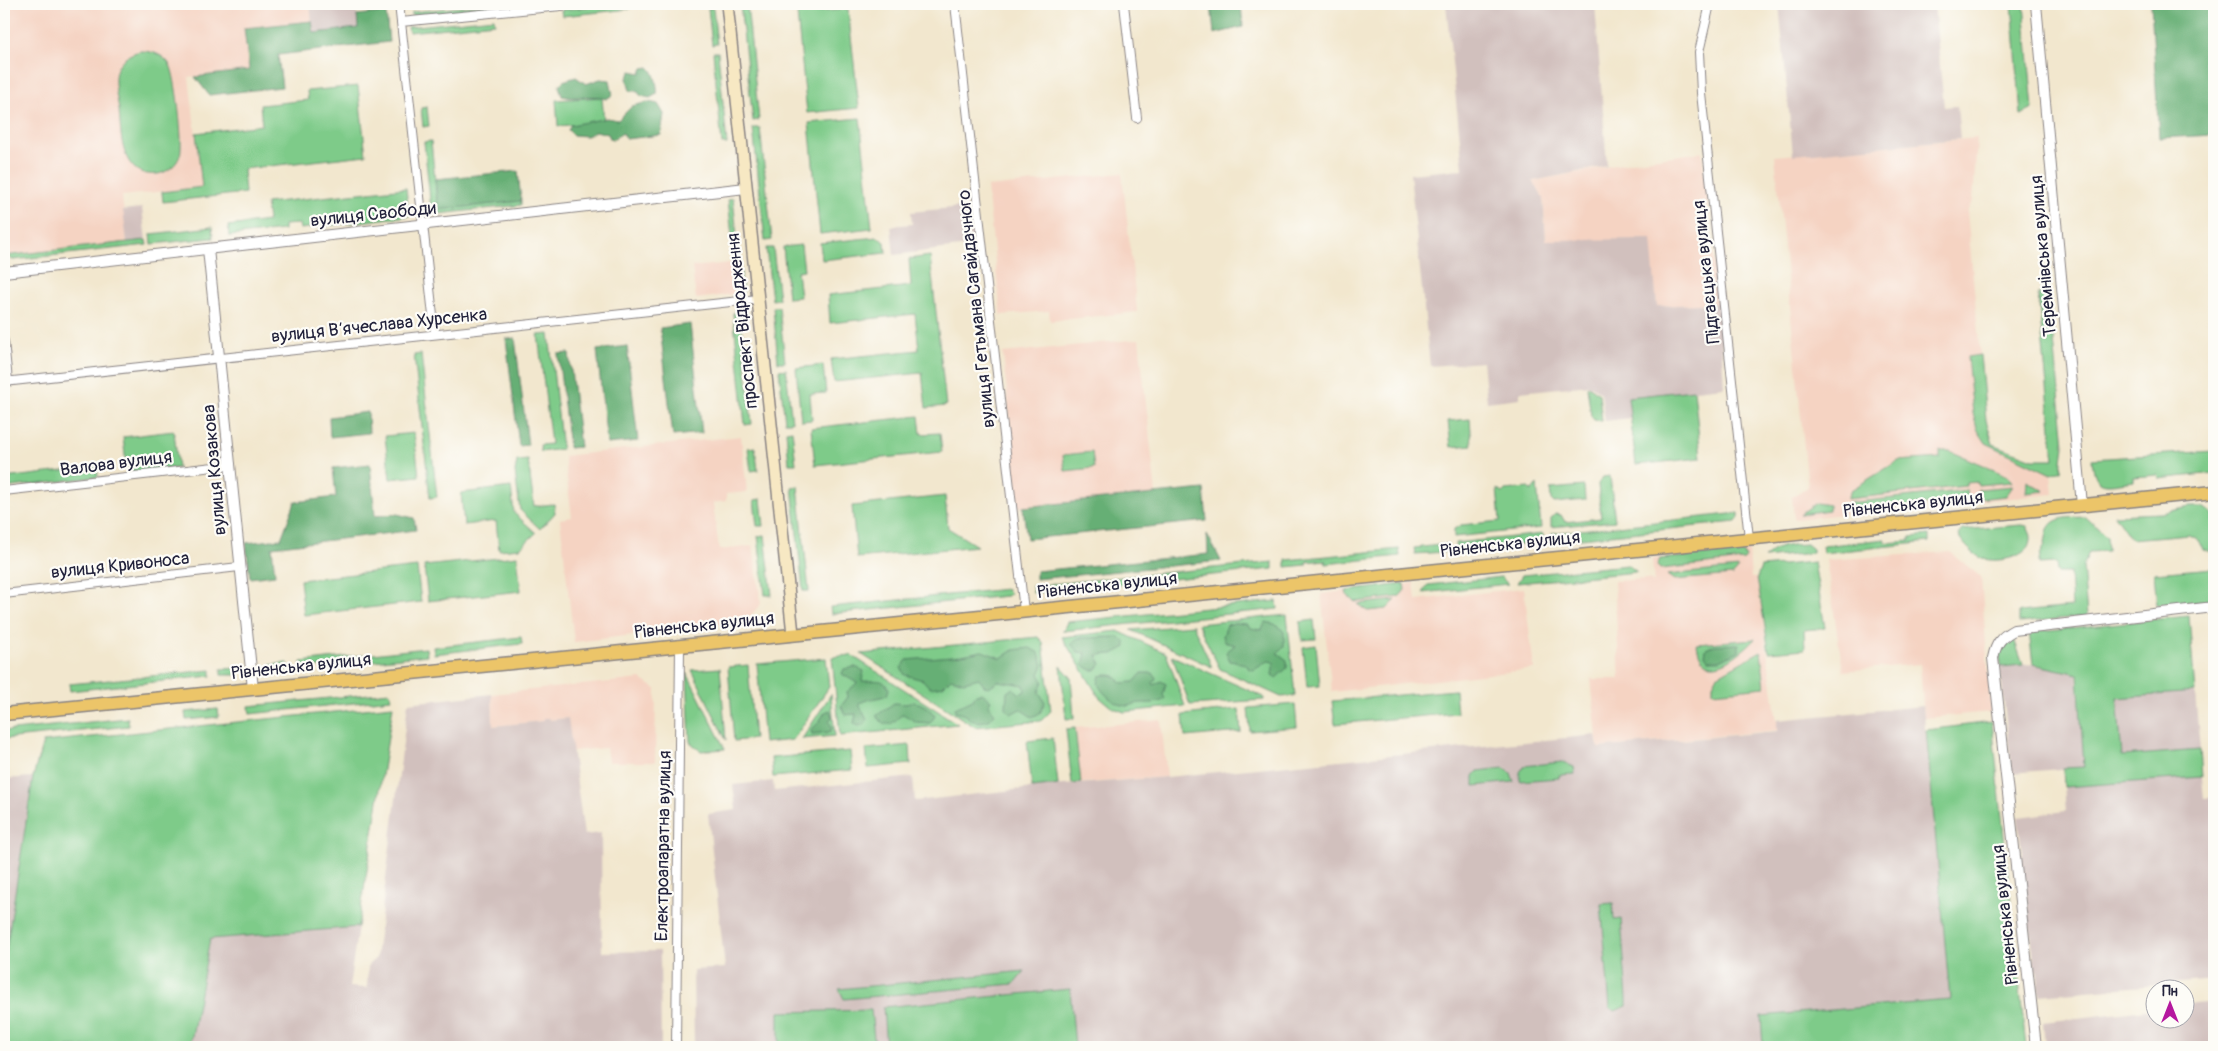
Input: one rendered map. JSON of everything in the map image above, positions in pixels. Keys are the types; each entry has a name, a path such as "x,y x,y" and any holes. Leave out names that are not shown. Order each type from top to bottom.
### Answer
{"main road":[{"name":"проспект Відродження","path":"726,4 793,634"},
{"name":"Рівненська вулиця","path":"4,714 1024,610 2214,492"}],"street":[{"path":"399,4 435,334"},
{"path":"401,22 581,4"},
{"name":"вулиця Гетьмана Сагайдачного","path":"955,4 1024,610"},
{"path":"1124,4 1137,118"},
{"name":"Підгаєцька вулиця","path":"1710,4 1699,52 1701,93 1750,538"},
{"name":"Теремнівська вулиця","path":"2036,4 2082,505"},
{"name":"вулиця Свободи","path":"4,272 746,188"},
{"name":"вулиця Козакова","path":"208,249 231,465 239,567 253,689"},
{"name":"вулиця Вʼячеслава Хурсенка","path":"6,381 758,299"},
{"path":"4,341 6,381"},
{"name":"Валова вулиця","path":"4,492 231,465"},
{"name":"вулиця Кривоноса","path":"4,594 239,567"},
{"name":"Рівненська вулиця","path":"2036,1047 1993,658 1996,646 2003,636 2014,630 2214,607"},
{"name":"Електроапаратна вулиця","path":"676,1047 680,646"}],"shaded area":[{"path":"4,4 310,4 312,21 245,28 249,70 189,77 202,187 122,196 127,242 4,256"},
{"path":"310,4 356,4 358,28 313,33"},
{"path":"1446,4 1595,4 1607,166 1533,181 1543,198 1546,240 1651,239 1657,306 1719,303 1724,387 1629,397 1631,418 1605,421 1601,393 1590,385 1520,392 1520,398 1487,402 1483,362 1430,366 1410,174 1463,169"},
{"path":"1779,4 1934,4 1944,107 1957,106 1960,139 1793,155"},
{"path":"1977,138 1973,201 1967,211 1980,355 1967,357 1986,443 2051,474 2053,494 1794,519 1792,497 1808,487 1775,156"},
{"path":"1702,152 1719,303 1657,306 1650,239 1546,241 1543,198 1533,181 1637,161"},
{"path":"1122,173 1137,312 1050,321 1049,311 1001,315 987,187"},
{"path":"972,206 976,245 894,255 891,226 912,224 911,212"},
{"path":"142,208 146,240 127,242 123,210"},
{"path":"730,263 734,294 696,299 692,267"},
{"path":"1139,339 1156,494 1018,507 1003,353"},
{"path":"741,436 747,492 726,494 726,501 713,503 719,550 753,546 761,604 744,622 574,642 560,519 572,517 564,456"},
{"path":"1749,550 1751,578 1757,578 1778,730 1598,748 1591,679 1620,679 1614,581 1649,579 1654,583 1652,559"},
{"path":"1950,552 1981,577 1991,712 1924,718 1920,664 1843,671 1826,560"},
{"path":"1414,583 1416,600 1524,588 1534,669 1332,692 1321,594"},
{"path":"2033,664 2077,673 2084,767 2012,773 2000,667"},
{"path":"641,679 656,689 655,762 608,762 606,748 571,751 568,718 549,720 549,718 543,718 543,721 493,726 492,694"},
{"path":"2195,692 2200,750 2122,756 2117,698"},
{"path":"492,694 493,726 543,721 543,718 549,718 550,720 568,718 584,835 601,833 602,952 660,951 661,1047 190,1047 210,939 358,927 349,987 367,988 368,965 376,958 408,703"},
{"path":"1923,706 1950,1000 1761,1016 1763,1047 694,1047 693,970 725,968 708,814 736,810 733,785 773,781 774,791 913,777 915,801 1051,786 1167,777 1596,735 1598,748 1777,731 1777,720"},
{"path":"1161,720 1167,777 1081,783 1075,728"},
{"path":"33,777 22,846 4,964 4,779"},
{"path":"2202,777 2204,799 2214,798 2214,980 2196,982 2196,978 2146,978 2146,986 2040,995 2037,970 2035,970 2018,817 2066,811 2064,787"},
{"path":"2214,1002 2214,1047 2045,1047 2043,1022 2146,1010 2146,1028 2196,1028 2196,1004"}],"green space":[{"path":"491,4 533,4 412,16 412,12"},
{"path":"630,4 630,9 562,16 561,10"},
{"path":"740,4 747,4 759,120 753,121"},
{"path":"764,4 808,4 808,5 764,9"},
{"path":"1211,4 1241,4 1243,27 1214,34"},
{"path":"2012,4 2024,4 2033,109 2021,115"},
{"path":"2151,4 2214,4 2214,135 2159,138"},
{"path":"708,8 713,8 717,44 712,45"},
{"path":"848,9 859,108 807,113 797,14"},
{"path":"386,12 389,42 278,55 282,87 209,95 195,77 249,70 244,28 312,21 314,33 358,28 357,15"},
{"path":"494,18 495,23 409,32 408,27"},
{"path":"141,51 158,54 168,62 177,95 181,138 180,155 172,168 158,174 145,174 136,169 129,162 122,142 115,75 120,63 126,57"},
{"path":"713,52 718,52 727,144 722,144"},
{"path":"649,67 654,75 657,91 657,94 650,98 641,96 637,91 630,91 627,78 631,71 641,73 643,68"},
{"path":"576,77 586,84 600,79 610,80 613,95 606,99 600,97 562,96 559,86 563,81"},
{"path":"358,86 366,155 243,169 245,193 163,202 162,192 202,187 196,133 262,125 260,105 308,100 307,91"},
{"path":"602,97 604,122 558,126 556,100"},
{"path":"649,102 658,104 664,114 661,135 626,139 623,133 611,140 608,134 596,131 587,136 573,135 568,130 571,125 607,118 618,120 632,106"},
{"path":"427,107 429,126 423,127 421,108"},
{"path":"860,118 872,228 820,234 809,123"},
{"path":"753,128 760,128 772,240 765,241"},
{"path":"431,141 438,209 521,201 521,205 438,214 431,209 424,142"},
{"path":"518,171 521,201 438,210 435,179"},
{"path":"406,188 409,216 300,229 299,224 284,225 284,230 229,236 228,226 268,221 266,203"},
{"path":"733,198 743,293 738,294 728,199"},
{"path":"212,227 213,238 152,244 151,234"},
{"path":"877,237 885,242 886,253 822,260 820,243"},
{"path":"146,240 147,245 13,260 4,256"},
{"path":"801,245 804,270 797,271 800,297 788,298 783,247"},
{"path":"766,248 773,248 779,299 772,300"},
{"path":"930,256 946,406 926,408 922,373 834,382 831,359 919,350 915,314 830,323 828,295 911,286 909,259"},
{"path":"2038,294 2045,294 2052,319 2064,445 2061,470 2051,474 1986,443 1977,429 1973,413 1967,357 1980,355 1986,420 1993,444 2033,459 2054,459"},
{"path":"773,307 779,307 785,362 778,362"},
{"path":"733,313 740,313 752,424 745,425"},
{"path":"690,324 702,433 673,436 660,328"},
{"path":"549,334 562,449 541,452 540,445 551,444 538,335"},
{"path":"515,338 528,445 519,446 506,339"},
{"path":"627,346 638,441 607,444 597,350"},
{"path":"569,353 580,447 569,448 558,354"},
{"path":"421,354 437,497 430,498 414,355"},
{"path":"823,365 826,393 810,394 812,420 801,421 796,368"},
{"path":"786,369 792,422 785,422 779,370"},
{"path":"1589,386 1599,394 1602,421 1594,420 1591,416 1587,387"},
{"path":"1694,390 1701,458 1636,465 1628,397"},
{"path":"368,412 369,433 330,437 329,417"},
{"path":"919,416 921,434 940,433 942,452 815,465 811,428"},
{"path":"1470,419 1472,445 1451,447 1448,421"},
{"path":"792,430 796,464 789,464 786,431"},
{"path":"174,431 178,468 127,473 123,437"},
{"path":"414,433 419,476 390,479 385,436"},
{"path":"755,447 758,470 751,471 748,448"},
{"path":"1940,451 1950,451 2008,476 2012,482 1978,485 1977,482 1966,483 1966,486 1847,499 1851,490 1898,461 1940,458"},
{"path":"2214,451 2214,473 2159,479 2158,475 2134,477 2134,481 2109,484 2099,481 2096,477 2092,459"},
{"path":"1092,452 1094,468 1065,471 1063,455"},
{"path":"528,460 534,506 554,504 555,513 540,529 520,510 515,472 517,461"},
{"path":"370,464 375,516 397,514 414,518 416,530 272,547 275,575 250,578 246,543 281,539 295,502 336,497 333,468"},
{"path":"97,467 98,477 4,488 4,478"},
{"path":"1610,476 1615,521 1551,527 1551,518 1555,514 1561,515 1565,522 1601,518 1598,484 1603,477"},
{"path":"2027,481 2045,491 2026,493"},
{"path":"1537,485 1541,528 1454,537 1454,529 1461,525 1500,521 1497,489 1502,493 1505,490 1528,488 1532,491"},
{"path":"798,486 809,591 803,591 792,487"},
{"path":"1584,486 1585,500 1554,503 1551,500 1550,489"},
{"path":"2013,486 2006,496 1979,499 1978,489"},
{"path":"511,487 514,513 536,533 520,548 499,550 496,521 464,525 461,493"},
{"path":"1204,489 1207,521 1027,539 1023,507"},
{"path":"1967,490 1968,500 1861,511 1853,509 1848,503"},
{"path":"945,496 948,528 977,546 857,558 852,506"},
{"path":"761,499 764,526 757,526 754,500"},
{"path":"1816,503 1829,505 1829,510 1800,514"},
{"path":"2190,507 2203,507 2214,515 2214,552 2203,550 2197,538 2190,534 2131,539 2114,515 2161,513"},
{"path":"1739,513 1739,518 1736,522 1553,541 1552,533"},
{"path":"2086,517 2107,537 2108,551 2089,552 2083,566 2087,616 2019,623 2019,612 2072,607 2070,573 2057,573 2056,563 2039,564 2047,532 2053,523 2063,518"},
{"path":"2027,526 2031,535 2030,543 2026,550 2011,558 2002,560 1984,559 1976,555 1958,535 1962,530"},
{"path":"1207,534 1221,561 1036,579 1036,571 1208,554"},
{"path":"1543,534 1543,542 1456,551 1455,543"},
{"path":"765,535 772,595 765,595 758,536"},
{"path":"1929,535 1929,542 1823,553 1822,546 1885,539 1886,543 1910,541 1910,537"},
{"path":"1448,544 1446,552 1415,554 1414,548"},
{"path":"1807,544 1813,549 1813,553 1764,558 1778,548"},
{"path":"1399,549 1400,556 1326,564 1325,560 1307,562 1307,565 1286,567 1286,560"},
{"path":"1742,551 1746,557 1744,560 1660,569 1657,566 1660,559"},
{"path":"517,556 521,591 428,601 424,566"},
{"path":"1273,562 1273,569 1033,593 1032,586"},
{"path":"1814,562 1825,628 1804,630 1805,649 1769,652 1757,578 1761,567"},
{"path":"1628,565 1637,572 1517,583 1522,575"},
{"path":"417,567 421,602 304,615 300,580"},
{"path":"1739,568 1733,575 1674,580 1667,575"},
{"path":"2214,568 2214,601 2157,605 2154,573"},
{"path":"1501,577 1508,584 1423,593 1428,585"},
{"path":"1404,584 1405,590 1399,597 1355,602 1347,595 1346,591"},
{"path":"1006,589 1010,593 1007,596 831,614 830,607"},
{"path":"1396,600 1387,609 1368,611 1358,604"},
{"path":"1277,601 1278,609 1063,631 1067,622"},
{"path":"1287,615 1295,696 1281,697 1220,669 1198,624"},
{"path":"2189,616 2195,692 2117,698 2122,756 2200,750 2202,777 2064,787 2063,768 2084,767 2078,674 2033,664 2029,632"},
{"path":"1314,620 1316,639 1302,640 1300,622"},
{"path":"1266,622 1278,625 1284,632 1284,646 1277,653 1287,660 1287,668 1276,678 1272,675 1274,662 1268,661 1254,670 1249,669 1246,664 1230,661 1226,652 1235,645 1225,642 1223,636 1227,625 1234,623 1247,624 1251,628 1261,630"},
{"path":"1193,625 1212,667 1131,630"},
{"path":"1118,631 1166,653 1185,706 1124,712 1111,707 1099,697 1062,637"},
{"path":"2013,636 2023,665 2000,667 2000,648"},
{"path":"521,637 522,644 434,654 433,647"},
{"path":"1038,637 1043,642 1051,711 1041,721 975,727 861,654"},
{"path":"1118,637 1125,641 1126,647 1113,654 1097,655 1101,664 1096,670 1091,670 1083,665 1086,653 1078,652 1071,644 1079,638"},
{"path":"1755,639 1731,659 1714,665 1706,663 1701,656 1697,644"},
{"path":"1739,644 1739,651 1720,660 1709,660 1705,655 1706,649 1714,645"},
{"path":"1316,645 1320,686 1307,687 1303,647"},
{"path":"426,648 427,655 302,669 301,662"},
{"path":"1030,648 1039,653 1043,665 1039,674 1043,681 1039,692 1045,702 1040,713 1032,717 1020,709 1011,714 1006,708 1007,692 1013,688 1020,694 1025,691 1024,685 998,681 989,687 984,686 979,678 964,682 951,678 943,686 930,688 923,680 905,675 901,668 907,660 962,655 982,651 1001,658 1013,650"},
{"path":"1761,651 1765,687 1713,692 1713,684 1717,676"},
{"path":"851,655 958,724 840,736 832,657"},
{"path":"1172,656 1264,697 1264,700 1190,705"},
{"path":"826,658 829,687 793,740 764,743 757,664"},
{"path":"288,663 289,670 269,673 269,665"},
{"path":"748,665 754,739 734,741 728,667"},
{"path":"1061,666 1071,677 1074,718 1066,719"},
{"path":"855,667 864,671 862,681 878,680 884,682 889,689 887,695 859,704 867,720 864,725 858,726 854,723 856,714 845,715 841,706 848,697 847,692 857,683 842,674 844,669"},
{"path":"240,668 237,675 221,675 221,669"},
{"path":"720,668 726,740 692,670"},
{"path":"211,670 211,676 70,691 69,684"},
{"path":"687,673 725,749 701,751 690,742"},
{"path":"1142,673 1153,673 1156,678 1153,683 1154,685 1161,681 1166,684 1163,695 1165,699 1126,706 1109,698 1098,684 1100,676 1112,675 1121,683 1134,682"},
{"path":"1455,690 1457,713 1335,724 1332,701"},
{"path":"390,692 391,699 250,714 249,706"},
{"path":"982,693 991,700 988,705 995,714 989,719 981,722 974,721 970,720 966,715 955,712 955,708 973,700 976,694"},
{"path":"831,694 835,736 802,739"},
{"path":"913,702 923,705 933,713 935,716 930,723 916,722 903,714 891,724 884,724 876,716 894,703 906,704"},
{"path":"1295,704 1297,727 1250,731 1248,708"},
{"path":"393,706 358,927 210,939 190,1047 4,1047 4,964 33,777 43,742"},
{"path":"218,709 219,717 186,720 185,712"},
{"path":"1239,709 1241,732 1185,737 1183,715"},
{"path":"830,710 832,717 829,721 832,728 830,732 812,734 811,730 825,712"},
{"path":"128,718 129,726 4,739 4,731"},
{"path":"1992,722 2026,1047 1763,1047 1761,1016 1950,1000 1926,730"},
{"path":"1075,728 1081,783 1072,784 1066,729"},
{"path":"1053,738 1058,785 1032,788 1027,741"},
{"path":"910,745 911,764 868,768 866,749"},
{"path":"850,751 852,770 773,777 771,758"},
{"path":"1562,762 1574,767 1575,774 1559,775 1559,778 1520,781 1520,772 1524,766"},
{"path":"1504,768 1511,773 1514,782 1474,786 1474,776 1478,771"},
{"path":"1613,903 1614,920 1621,919 1627,999 1627,1006 1615,1011 1610,1008 1601,904"},
{"path":"1025,971 1014,984 844,999 839,989"},
{"path":"1070,989 1075,1047 886,1047 883,1007"},
{"path":"871,1010 875,1047 779,1047 779,1012"}]}
